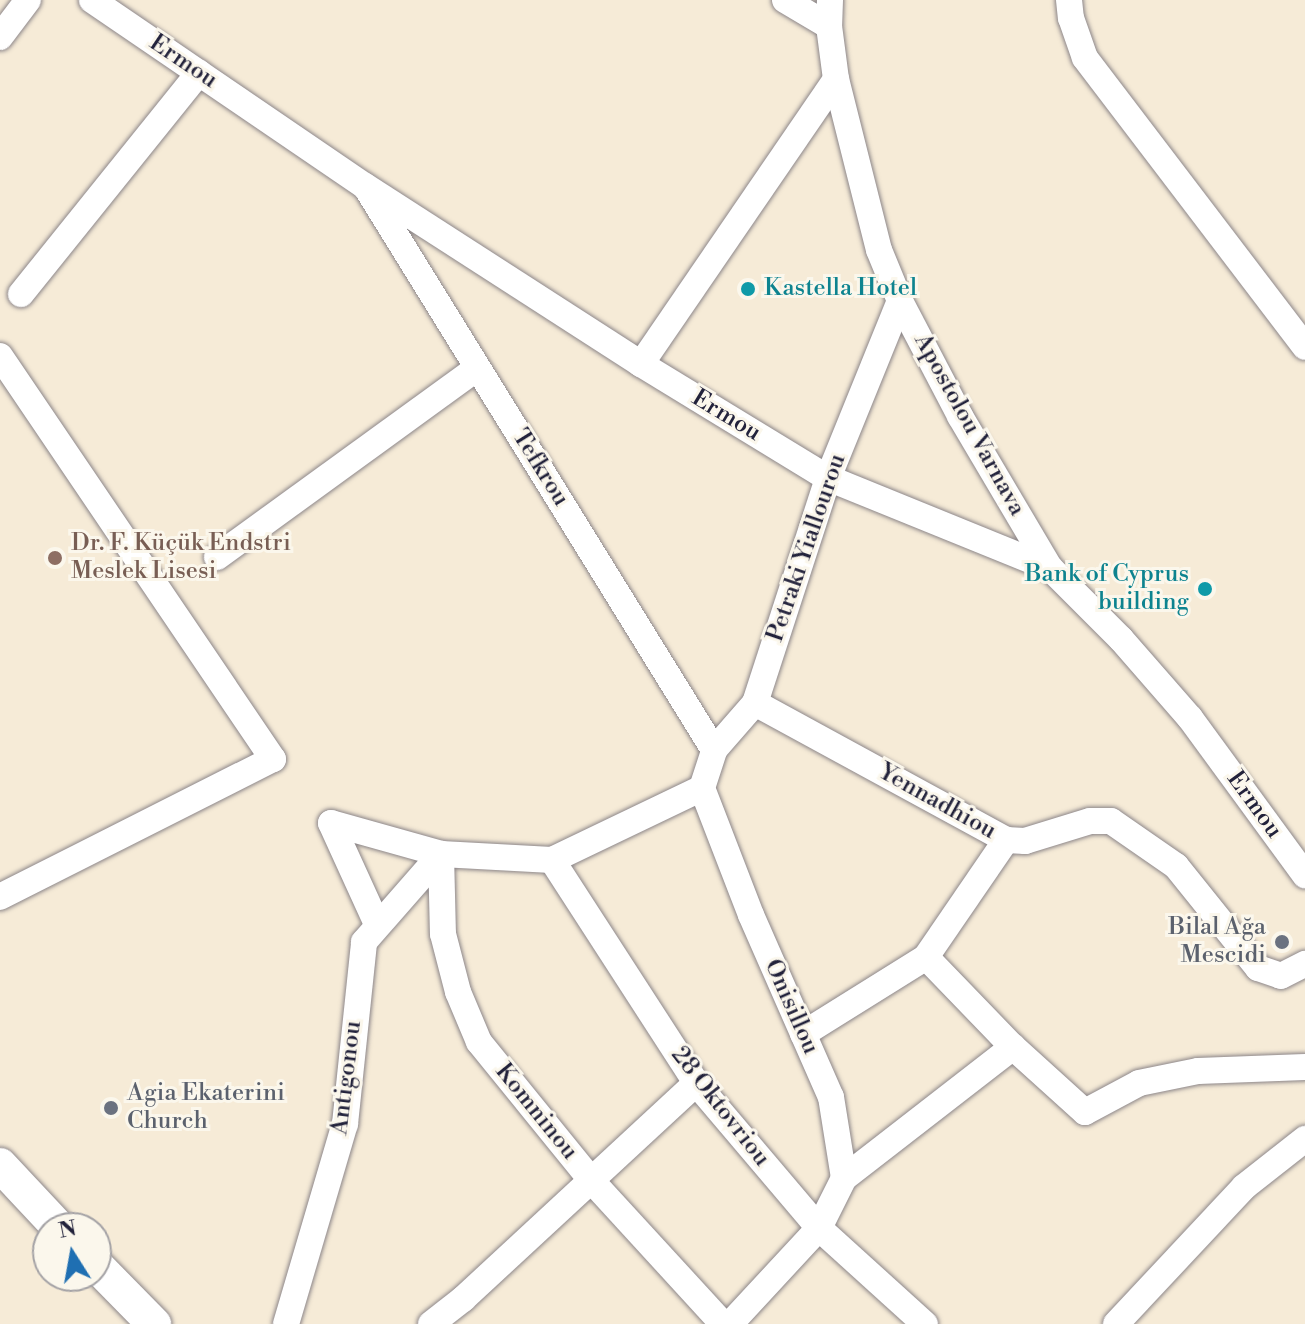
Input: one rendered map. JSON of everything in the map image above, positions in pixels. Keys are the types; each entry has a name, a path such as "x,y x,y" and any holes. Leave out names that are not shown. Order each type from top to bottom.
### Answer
{"main road":[{"path":"3,1176 42,1212"},
{"path":"112,1281 154,1324"}],"street":[{"path":"0,37 28,0"},
{"name":"Ermou","path":"92,0 365,186 641,364 828,478 1050,568 1121,639 1190,718 1305,875"},
{"path":"785,0 830,13"},
{"path":"1069,0 1071,18 1085,58 1305,347"},
{"name":"Apostolou Varnava","path":"830,13 836,79 879,250 900,301 960,416 1050,568"},
{"path":"21,294 199,73"},
{"path":"641,364 836,79"},
{"name":"Tefkrou","path":"365,186 714,750"},
{"name":"Petraki Yiallourou","path":"702,788 714,750 755,703 828,478 900,301"},
{"path":"0,356 273,759 0,897"},
{"path":"217,557 477,368"},
{"name":"Yennadhiou","path":"755,703 1006,840 1025,841 1090,821 1111,821 1176,866 1258,968 1281,976 1305,964"},
{"path":"377,924 331,823 441,854 552,860 702,788"},
{"name":"Onisillou","path":"702,788 751,915 831,1097 844,1178"},
{"path":"803,1034 926,957 1006,840"},
{"name":"Antigonou","path":"286,1324 345,1124 357,982 364,942 441,854"},
{"name":"Komninou","path":"441,854 443,934 458,992 479,1042 591,1180 723,1324"},
{"name":"28 Oktovriou","path":"552,860 696,1083 819,1228 925,1324"},
{"path":"926,957 1013,1047 1085,1112 1139,1083 1198,1071 1305,1067"},
{"path":"730,1324 819,1228 844,1178 1013,1047"},
{"path":"431,1324 463,1299 696,1083"},
{"path":"1116,1324 1244,1187 1305,1139"}],"place":[{"name":"Kastella Hotel","path":"748,289"},
{"name":"Dr. F. Küçük Endstri Meslek Lisesi","path":"55,558"},
{"name":"Bank of Cyprus building","path":"1205,589"},
{"name":"Bilal Ağa Mescidi","path":"1282,942"},
{"name":"Agia Ekaterini Church","path":"111,1108"}]}
